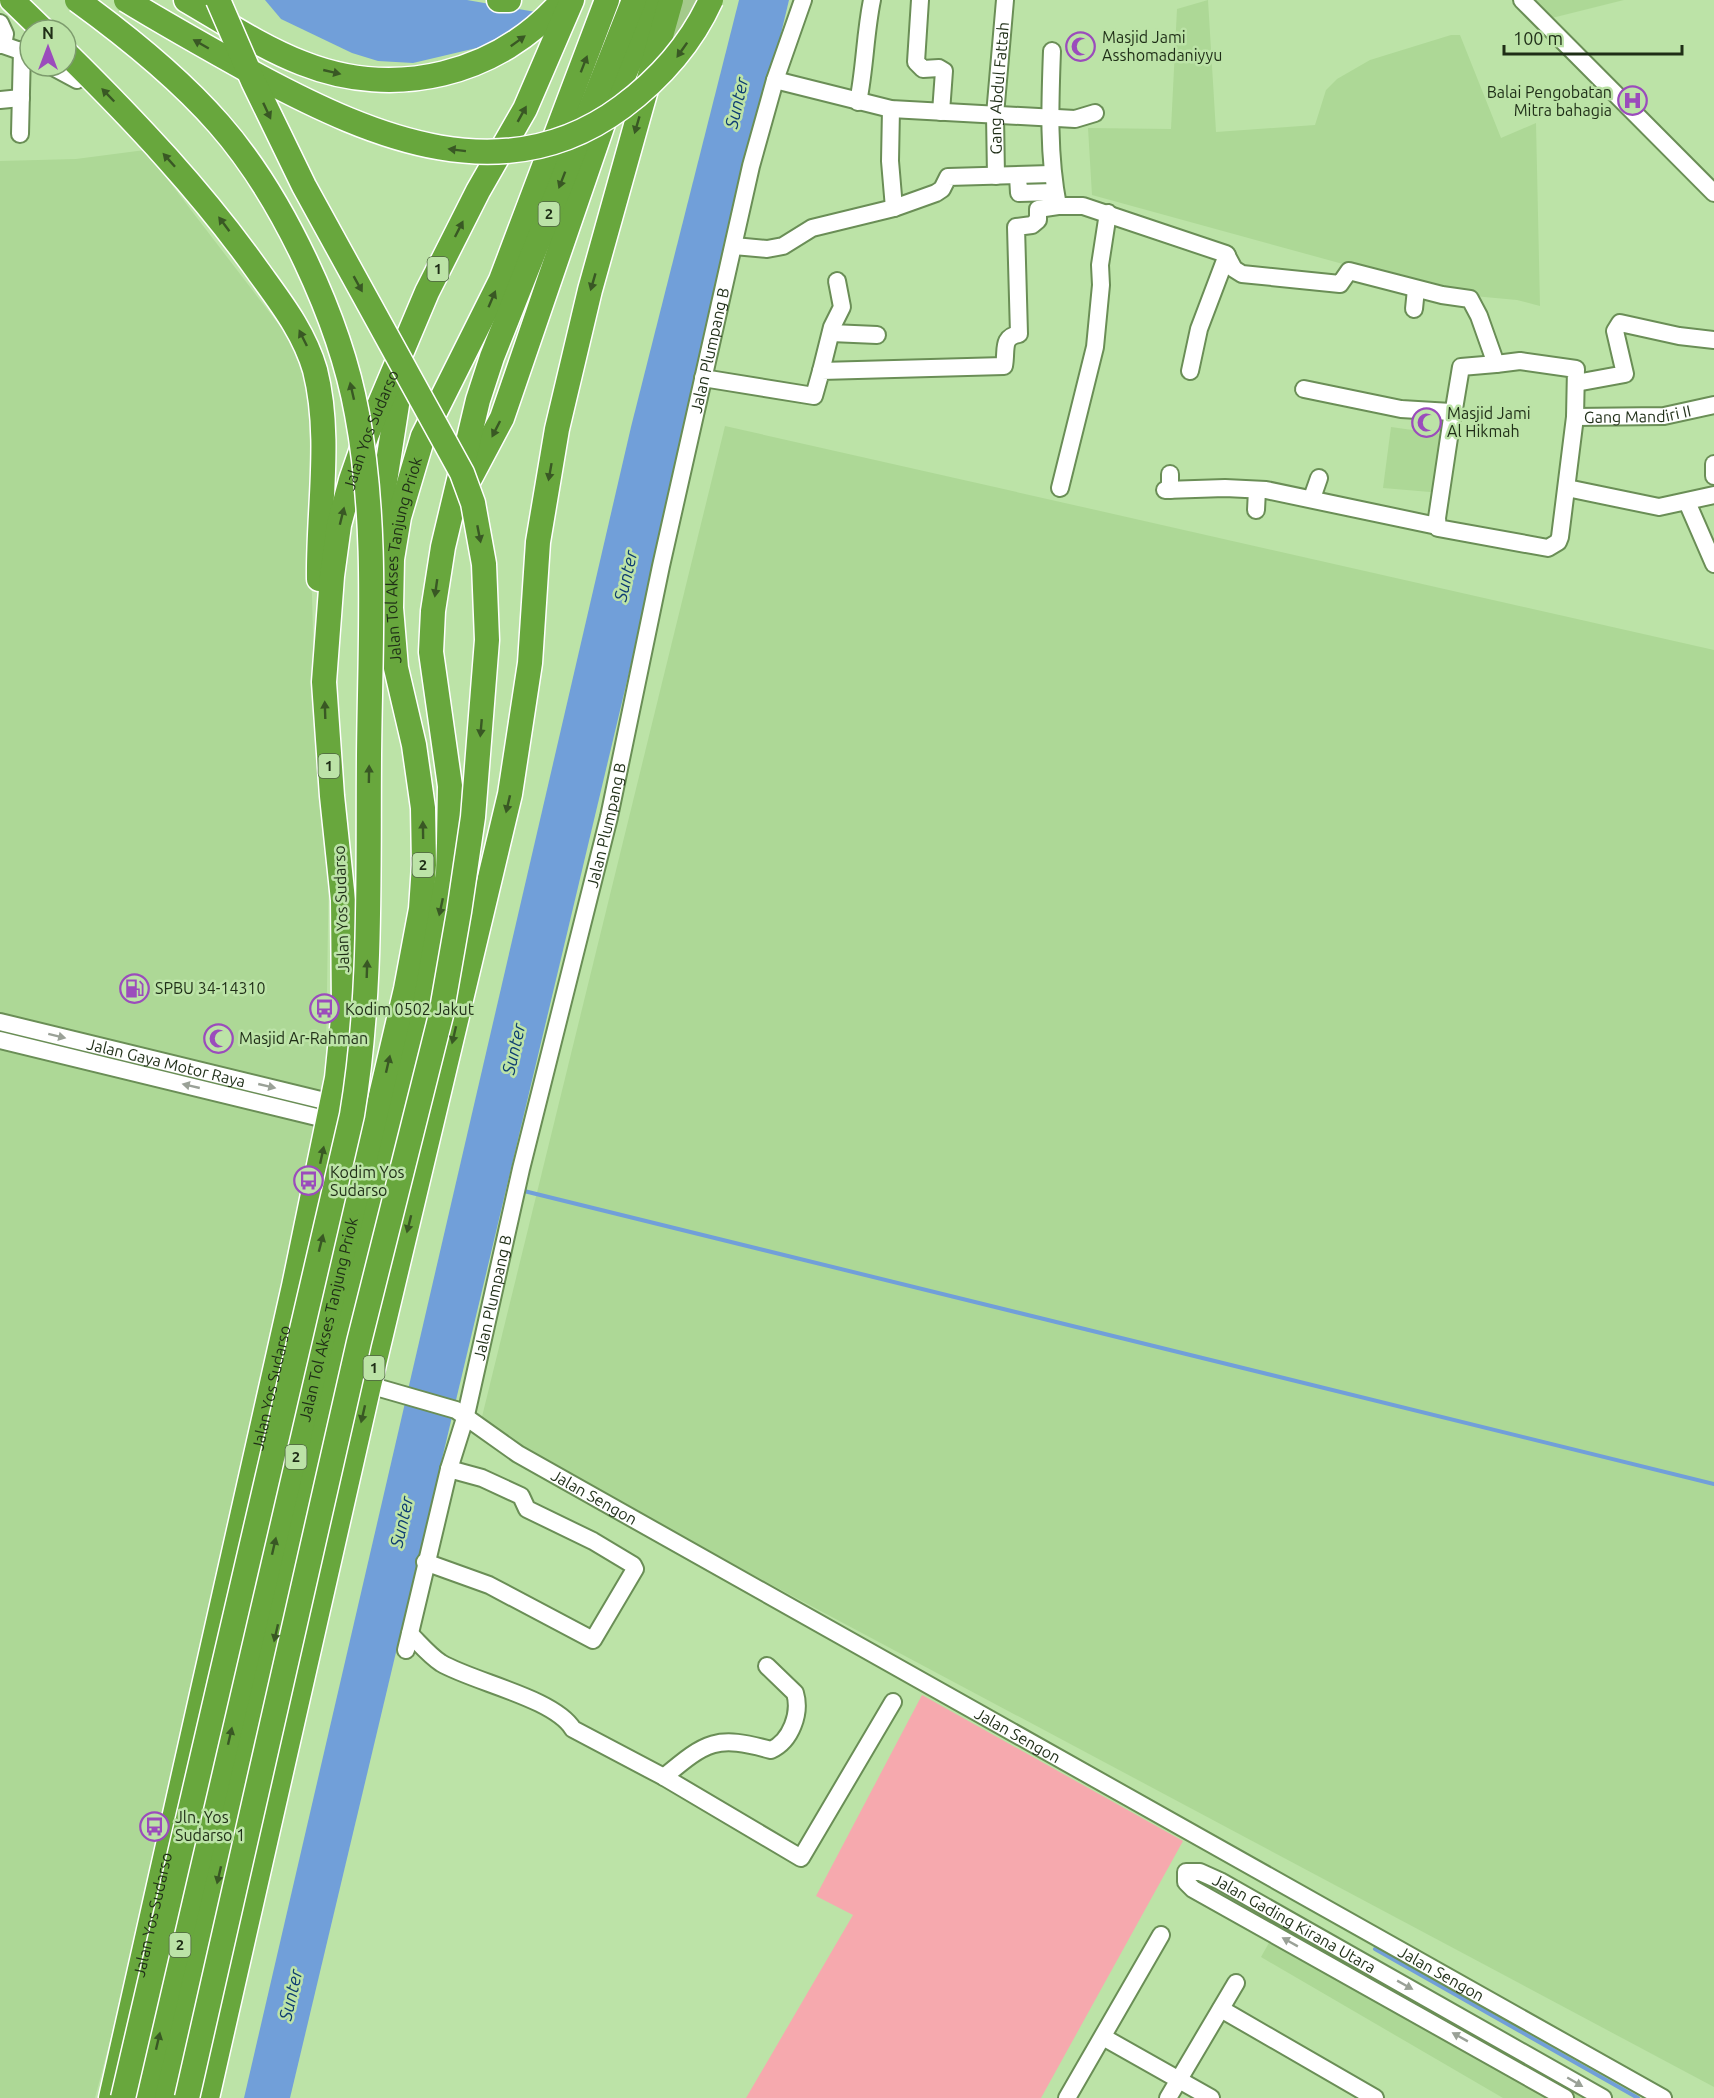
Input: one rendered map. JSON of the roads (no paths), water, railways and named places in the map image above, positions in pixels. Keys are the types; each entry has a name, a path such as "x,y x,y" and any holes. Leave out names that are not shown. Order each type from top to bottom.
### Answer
{"highway":[{"path":"12,0 31,18"},
{"path":"77,0 154,60 221,126 273,202 309,268 346,365 357,415 364,469 370,565 367,965 360,1070 352,1115 123,2098"},
{"path":"126,0 216,53 327,112 423,145 483,153 542,145 571,137 601,123 638,95 674,62 700,24 711,0"},
{"path":"186,0 256,42 301,63 327,72 368,79 404,81 452,72 507,49 543,23 563,0"},
{"path":"187,2098 359,1342 441,1015 473,816 487,640 484,564 473,503 462,473 304,186 253,81 219,0"},
{"path":"499,0 509,0"},
{"name":"Jalan Yos Sudarso","path":"111,2098 331,1111 344,1009 344,919 324,682 332,576 339,525 351,480 427,292 478,191 525,109 572,0"},
{"name":"Jalan Tol Akses Tanjung Priok","path":"166,2098 386,1124 406,989 421,909 423,808 414,745 396,668 391,608 394,546 399,517 423,436 497,288 607,0"},
{"name":"Jalan Tol Akses Tanjung Priok","path":"144,2098 386,1124 422,1022 448,873 450,786 430,649 438,578 478,400 492,357 634,0"},
{"path":"453,510 502,418 606,115 644,32 652,0"},
{"name":"1","path":"207,2098 369,1385 510,794 530,663 538,542 558,429 590,290 671,0"},
{"path":"78,66 189,182 243,248 294,321 306,343 315,371 322,432 319,571 324,682"},
{"path":"391,608 380,565 384,488 399,389 427,292"},
{"path":"119,2065 122,2083 134,2098"},
{"path":"195,2098 207,2086 213,2072"}],"main road":[{"path":"659,48 688,0"}],"street":[{"name":"Jalan Plumpang B","path":"664,1777 573,1729 562,1717 507,1689 441,1663 408,1642 461,1413 609,817 751,166 775,80 803,0"},
{"path":"858,102 866,62 866,32 872,0"},
{"path":"920,0 916,62 923,69 939,68 944,71 941,112"},
{"name":"Gang Abdul Fattah","path":"996,176 995,115 1005,0"},
{"path":"1521,0 1714,193"},
{"path":"1,24 5,34 2,45 18,50"},
{"path":"1052,51 1049,119 1051,174 1056,199"},
{"path":"20,134 23,78"},
{"path":"72,78 76,80"},
{"path":"775,80 891,109 1049,119 1075,119 1095,113"},
{"path":"0,100 21,99"},
{"path":"891,109 890,161 894,208"},
{"path":"734,246 767,249 783,246 818,226 894,208 936,194 942,189 948,177 1051,174"},
{"path":"1018,176 1019,193 1056,199 1108,213 1227,255 1234,269 1242,274 1340,284 1349,272 1416,289 1470,299 1496,364"},
{"path":"822,371 1004,366 1006,340 1010,336 1019,334 1016,227 1032,225 1038,220 1038,209 1056,199"},
{"path":"1060,488 1095,347 1102,244 1108,213"},
{"path":"1190,371 1199,329 1227,255"},
{"path":"703,378 814,396 831,333 842,307 837,280"},
{"path":"1414,309 1416,289"},
{"path":"1576,383 1625,374 1616,331 1620,323 1714,340"},
{"path":"831,333 877,335"},
{"path":"1168,485 1257,490 1312,498 1437,526 1441,530 1548,548 1558,543 1567,488 1575,409 1576,369 1571,366 1550,367 1520,361 1461,367 1458,372 1437,526"},
{"path":"1304,389 1401,409 1454,410"},
{"name":"Gang Mandiri II","path":"1575,409 1664,416 1714,405"},
{"path":"1714,464 1714,476"},
{"path":"1312,498 1319,478"},
{"path":"1567,488 1659,507 1714,495"},
{"path":"1256,510 1257,490"},
{"path":"1687,502 1714,564"},
{"name":"Jalan Gaya Motor Raya","path":"0,1022 220,1084 331,1111"},
{"name":"Jalan Gaya Motor Raya","path":"0,1040 220,1084"},
{"name":"Jalan Sengon","path":"369,1385 395,1391 461,1413 518,1454 1663,2098"},
{"path":"426,1562 489,1585 593,1640 635,1569 634,1566 593,1541 527,1509 521,1496 482,1478 449,1469"},
{"path":"767,1666 795,1693 791,1731 786,1740 771,1750 737,1742 718,1742 700,1749 664,1777 801,1858 893,1702"},
{"name":"Jalan Gading Kirana Utara","path":"1565,2098 1497,2057 1193,1889 1186,1882 1186,1872 1208,1875 1603,2098"},
{"path":"1262,1927 1271,1910"},
{"path":"1067,2098 1161,1935"},
{"path":"1168,2098 1236,1983"},
{"path":"1221,2009 1375,2098"},
{"path":"1103,2037 1211,2098"},
{"path":"1497,2057 1506,2042"}],"water":[{"path":"265,0 467,0 536,12 522,27 485,46 413,63 378,61 352,53 281,19"},
{"name":"Sunter","path":"739,0 789,0 290,2098 244,2098 631,427"}],"waterway":[{"path":"520,1190 1714,1484"},
{"path":"1375,1949 1638,2098"}],"place":[{"name":"Masjid Jami Asshomadaniyyu","path":"1081,46"},
{"name":"Balai Pengobatan Mitra bahagia","path":"1633,101"},
{"name":"Masjid Jami Al Hikmah","path":"1426,422"},
{"name":"SPBU 34-14310","path":"134,988"},
{"name":"Kodim 0502 Jakut","path":"324,1009"},
{"name":"Masjid Ar-Rahman","path":"218,1038"},
{"name":"Kodim Yos Sudarso","path":"309,1181"},
{"name":"Jln. Yos Sudarso 1","path":"154,1826"}]}
